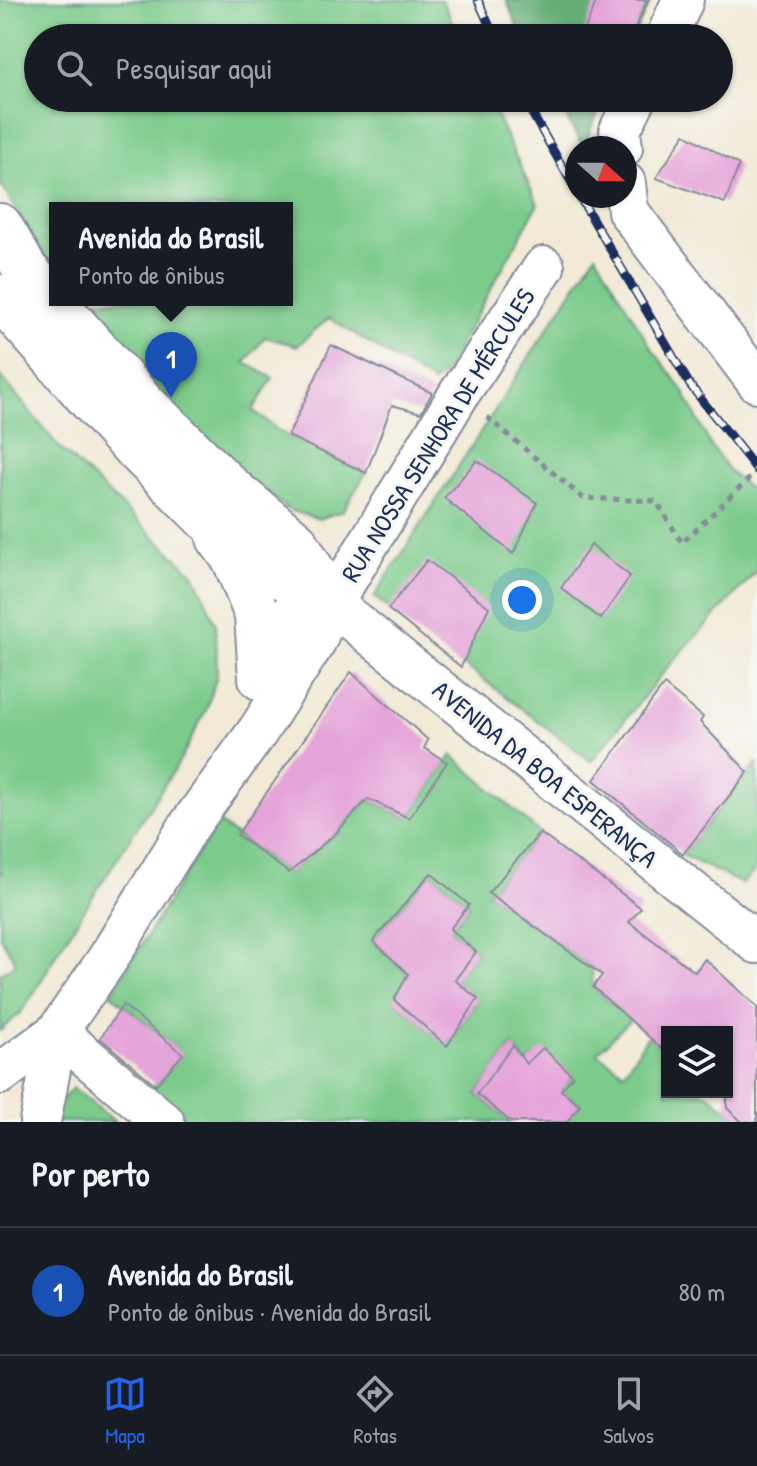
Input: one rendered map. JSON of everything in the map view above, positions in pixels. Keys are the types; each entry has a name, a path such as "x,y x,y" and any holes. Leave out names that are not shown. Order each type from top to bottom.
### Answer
{"main road":[{"path":"0,226 25,269 49,296"},
{"path":"0,297 118,431 204,516 275,572 332,604"},
{"path":"58,306 145,405 231,489 296,543 332,604"},
{"path":"204,516 235,560 257,615 261,678"}],"street":[{"path":"672,24 683,0"},
{"path":"621,136 620,130 629,112"},
{"path":"628,208 757,382"},
{"name":"RUA NOSSA SENHORA DE MÉRCULES","path":"0,1074 57,1032 107,960 189,826 258,731 315,642 332,604 459,394 544,267"},
{"name":"RUA NOSSA SENHORA DE MÉRCULES","path":"227,773 244,736 271,643 281,625 300,608 332,604"},
{"name":"AVENIDA DA BOA ESPERANÇA","path":"332,604 757,943"},
{"path":"40,1122 57,1032 164,1122"}],"path":[{"path":"459,394 583,498 656,501 682,543 757,471"}],"green space":[{"path":"0,0 442,0 453,24 24,24 24,112 495,112 538,204 443,375 433,383 329,318 297,346 265,337 245,363 273,378 253,410 280,432 366,473 343,511 319,519 289,510 173,419 80,306 293,306 293,202 49,202 49,264 0,183"},
{"path":"506,0 651,0 640,24 516,24"},
{"path":"563,112 599,112 588,136 577,136"},
{"path":"596,254 650,346 683,390 711,446 730,472 757,496 757,571 673,661 591,761 374,597"},
{"path":"0,375 58,446 195,575 216,624 217,675 206,710 181,759 36,990 21,1012 0,1031 0,974 16,963 0,936 0,871 3,874 0,869"},
{"path":"452,755 540,833 488,893 592,968 593,987 630,1020 597,1053 624,1072 648,1036 661,1048 661,1098 713,1098 744,1122 570,1122 568,1120 580,1105 561,1090 573,1076 543,1049 526,1064 513,1045 477,1094 511,1122 180,1122 147,1095 182,1054 111,994 217,822 289,873 336,833 368,799 409,818","holes":["431,873 469,905 450,929 476,952 455,980 478,1000 447,1045 395,1001 408,974 373,941"]},
{"path":"757,763 757,868 742,884 682,855"},
{"path":"73,1088 116,1122 54,1122 58,1103"}],"building":[{"path":"597,0 648,0 637,24 587,24"},
{"path":"685,134 739,165 725,203 656,178"},
{"path":"331,345 432,393 421,413 392,405 366,473 288,436"},
{"path":"477,460 537,503 513,554 444,498"},
{"path":"591,545 630,576 601,619 561,588"},
{"path":"427,560 489,607 461,667 388,609"},
{"path":"351,672 428,740 424,748 447,762 409,818 368,799 336,833 289,873 237,835"},
{"path":"664,685 703,717 700,722 748,772 683,854 594,780"},
{"path":"540,833 641,908 629,922 695,972 705,959 757,1007 757,1122 742,1122 727,1108 727,1098 733,1098 733,1026 661,1026 661,1048 593,987 602,975 488,893"},
{"path":"431,873 469,905 450,929 476,952 455,980 478,999 447,1046 394,1000 408,974 373,941"},
{"path":"123,1005 183,1054 156,1085 100,1038"},
{"path":"513,1045 526,1064 543,1048 573,1076 561,1090 580,1105 567,1122 511,1122 477,1094"}],"railway":[{"path":"478,0 489,24"},
{"path":"531,112 565,171"},
{"path":"586,208 690,385 757,470"}],"place":[{"name":"Avenida do Brasil","path":"171,398"}]}
